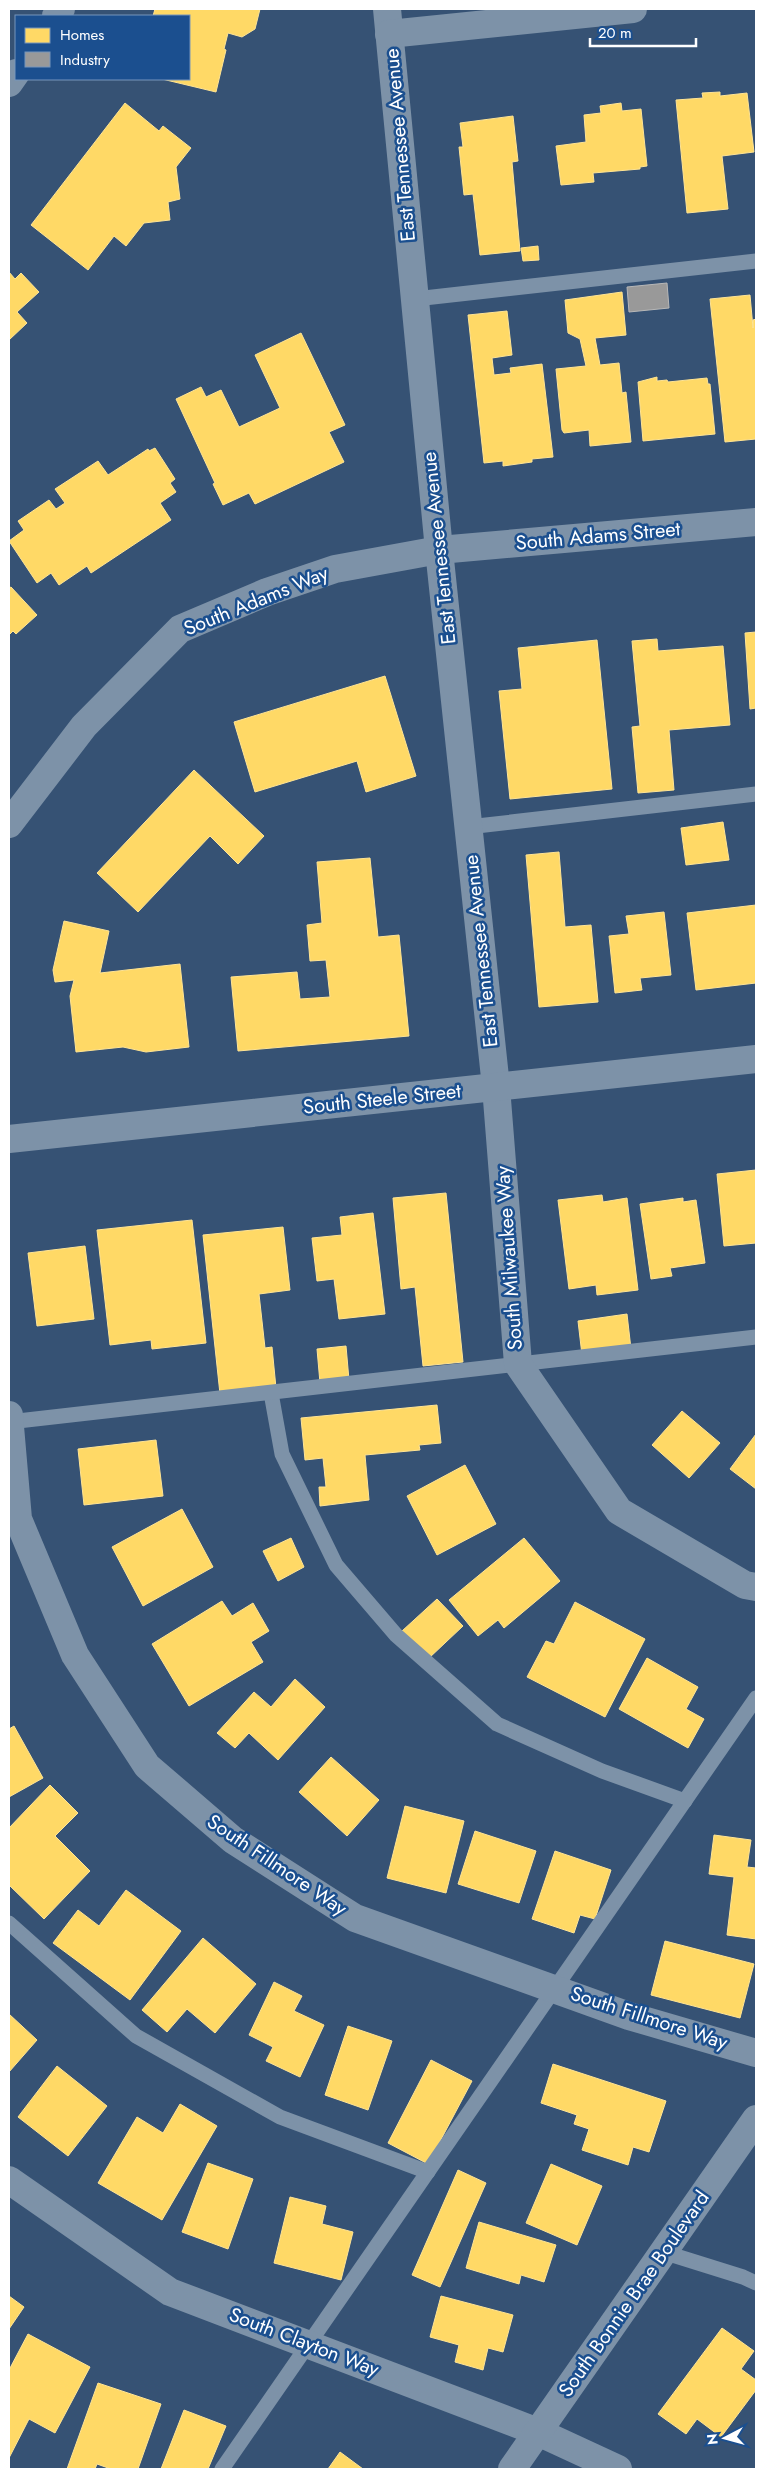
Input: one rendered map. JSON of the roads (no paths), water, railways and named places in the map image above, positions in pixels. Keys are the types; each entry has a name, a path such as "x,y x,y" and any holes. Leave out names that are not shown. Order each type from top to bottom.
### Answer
{"street":[{"path":"388,22 632,9"},
{"name":"East Tennessee Avenue","path":"388,22 439,550 496,1087"},
{"name":"South Adams Street","path":"439,550 756,522"},
{"name":"South Adams Way","path":"9,824 84,726 180,629 267,592 335,569 439,550"},
{"name":"South Steele Street","path":"9,1138 756,1059"},
{"name":"South Milwaukee Way","path":"496,1087 518,1364 619,1511 745,1585 756,1587"},
{"name":"South Fillmore Way","path":"9,1420 18,1519 75,1655 147,1766 233,1840 355,1918 629,2016 756,2052"},
{"name":"South Bonnie Brae Boulevard","path":"512,2469 756,2120"},
{"name":"South Clayton Way","path":"9,2180 170,2292 538,2432 618,2469"}],"lane":[{"path":"415,299 756,261"},
{"path":"468,827 756,794"},
{"path":"9,1420 271,1393 756,1337"},
{"path":"271,1393 282,1454 336,1565 396,1635 496,1724 602,1771 685,1801"},
{"path":"222,2469 756,1698"},
{"path":"9,1923 136,2036 280,2117 428,2172"},
{"path":"664,2252 743,2277 756,2283"}]}
